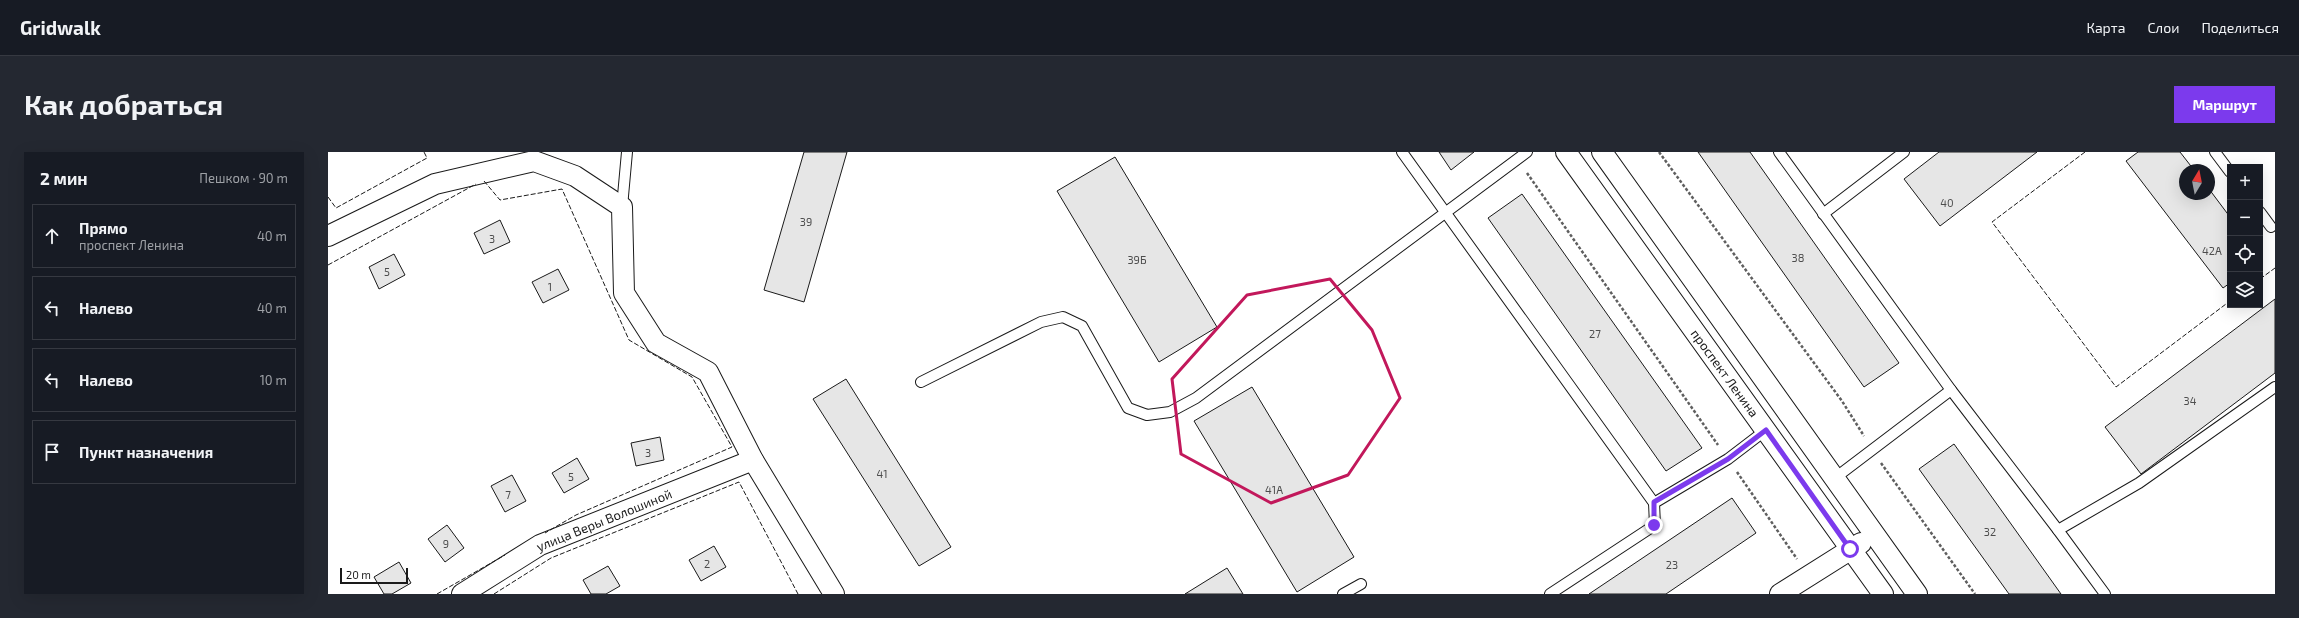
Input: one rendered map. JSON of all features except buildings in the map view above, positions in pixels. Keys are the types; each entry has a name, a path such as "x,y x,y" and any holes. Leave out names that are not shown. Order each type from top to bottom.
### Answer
{"street":[{"name":"проспект Ленина","path":"1566,152 1883,594"},
{"path":"1602,152 1918,594"},
{"path":"328,236 435,184 534,161 575,176 622,207 624,293 656,343 708,372 753,460 834,594"},
{"name":"улица Веры Волошиной","path":"462,594 540,545 753,460"},
{"path":"1780,594 1874,534"}],"lane":[{"path":"622,207 627,152"},
{"path":"1402,152 1654,502 1654,525 1550,594"},
{"path":"922,382 1042,322 1063,316 1082,326 1128,408 1147,416 1170,412 1196,398 1527,152"},
{"path":"1779,152 1951,390 2105,594"},
{"path":"1823,214 1904,152"},
{"path":"2215,152 2227,168"},
{"path":"2263,216 2271,227"},
{"path":"2058,530 2139,483 2275,387"},
{"path":"1835,478 1951,390"},
{"path":"1654,502 1728,459 1766,430"},
{"path":"1343,594 1361,584"}],"path":[{"path":"1659,152 1842,401 1873,450 1974,594"},
{"path":"1517,159 1809,576"}],"highlighted area":[{"path":"1330,279 1372,330 1400,398 1348,475 1271,503 1181,454 1172,379 1247,295"}],"fence":[{"path":"328,197 336,208 427,158 424,152"},
{"path":"2085,152 1992,222 2116,387 2227,303"},
{"path":"484,181 500,200 562,189 629,340 692,377 732,447 576,515 545,533"},
{"path":"328,265 476,184"},
{"path":"2263,277 2275,268"},
{"path":"494,594 551,558 739,482 798,594"},
{"path":"437,594 505,555"}],"route":[{"path":"1654,525 1654,502 1728,459 1766,430 1850,549"}]}
